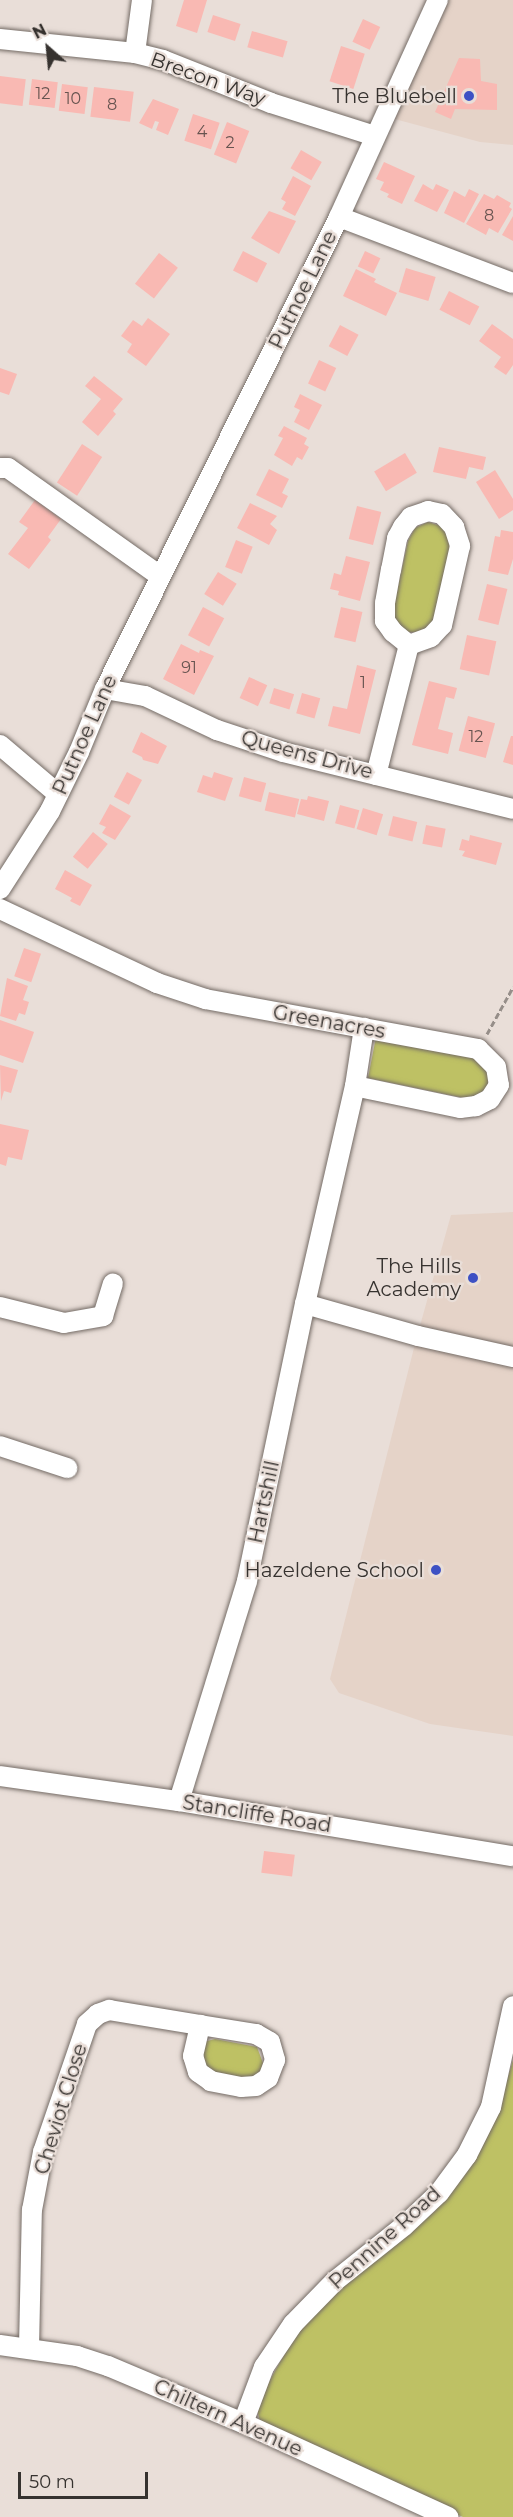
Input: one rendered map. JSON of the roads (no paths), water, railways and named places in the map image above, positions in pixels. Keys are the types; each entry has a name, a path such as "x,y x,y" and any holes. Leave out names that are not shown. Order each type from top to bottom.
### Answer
{"street":[{"path":"135,53 142,0"},
{"name":"Putnoe Lane","path":"0,889 58,794 105,689 160,576 339,217 438,0"},
{"name":"Brecon Way","path":"0,39 135,53 163,60 271,103 375,136"},
{"path":"339,217 513,283"},
{"path":"0,468 8,468 160,576"},
{"path":"428,511 442,514 454,527 460,546 442,625 431,637 409,645 393,632 385,621 385,603 398,538 411,516 428,511"},
{"path":"376,775 409,645"},
{"name":"Queens Drive","path":"105,689 145,696 218,730 283,753 513,809"},
{"path":"0,744 58,794"},
{"name":"Greenacres","path":"0,909 157,983 195,996 478,1049 496,1067 499,1085 490,1099 476,1106 460,1108 355,1086"},
{"name":"Hartshill","path":"179,1801 247,1581 305,1304 355,1086 364,1028"},
{"path":"0,1307 64,1323 103,1316 114,1283"},
{"path":"305,1304 418,1336 513,1357"},
{"path":"0,1446 67,1468"},
{"name":"Stancliffe Road","path":"0,1776 179,1801 513,1856"},
{"name":"Pennine Road","path":"243,2423 264,2367 293,2324 335,2281 404,2226 439,2193 467,2155 491,2106 513,2006"},
{"name":"Cheviot Close","path":"29,2348 32,2210 43,2152 87,2024 98,2014 109,2010 200,2025"},
{"name":"Chiltern Avenue","path":"0,2346 77,2356 108,2366 243,2423 448,2517"}],"place":[{"name":"The Bluebell","path":"469,96"},
{"name":"The Hills Academy","path":"473,1278"},
{"name":"Hazeldene School","path":"436,1570"}]}
